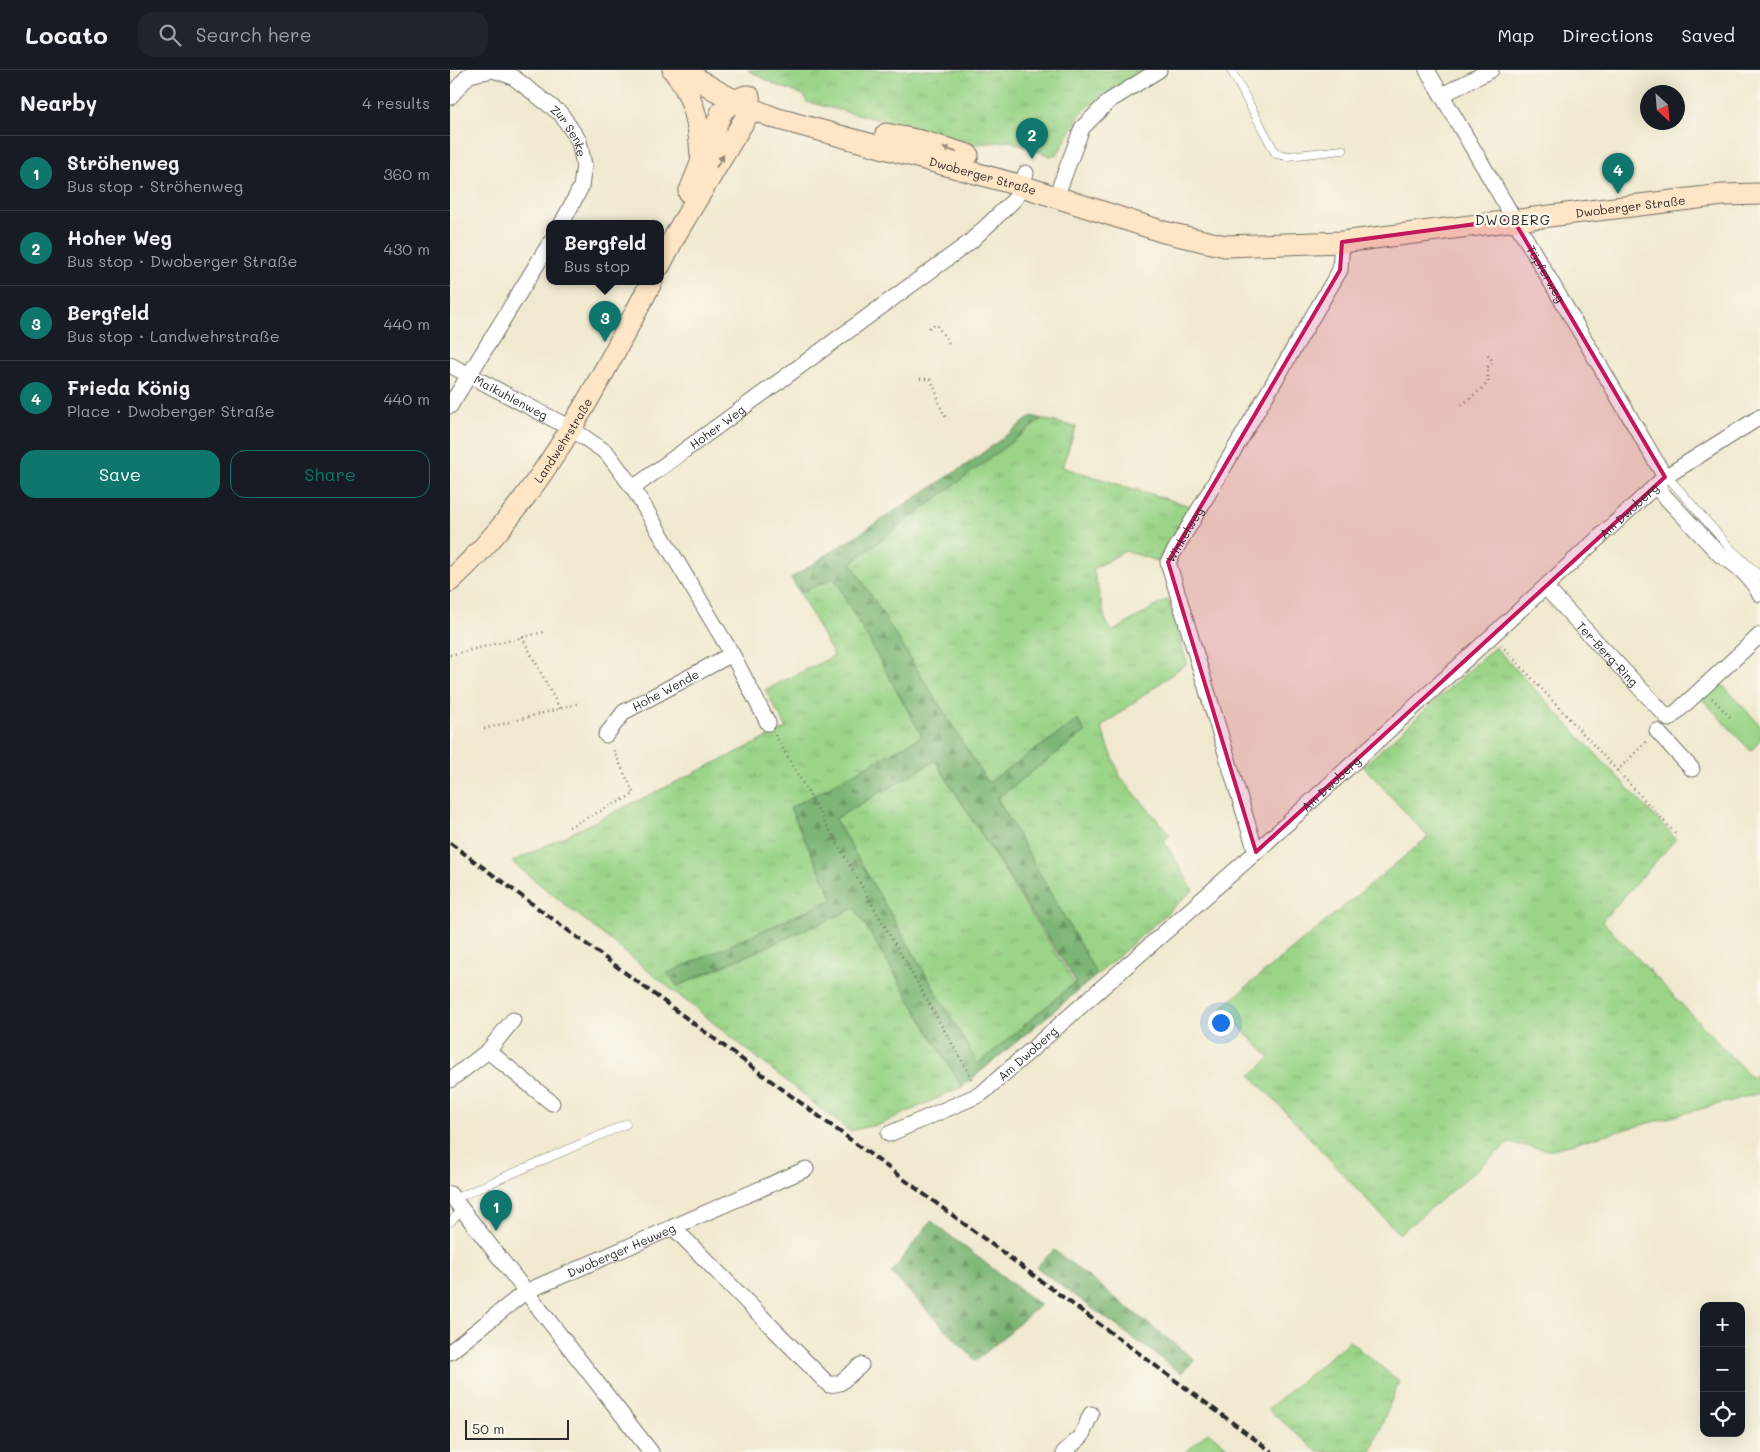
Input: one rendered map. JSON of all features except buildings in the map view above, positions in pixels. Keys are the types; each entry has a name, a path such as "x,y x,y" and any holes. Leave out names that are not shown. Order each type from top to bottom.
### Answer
{"street":[{"path":"450,97 468,75 492,70"},
{"name":"Zur Senke","path":"492,70 513,77 561,114 579,141 584,165 581,187 564,220"},
{"path":"673,70 693,101 699,129 701,163"},
{"name":"Dwoberger Straße","path":"686,70 699,81 745,101 839,126 921,141 1164,232 1225,246 1342,242 1723,195 1760,194"},
{"name":"Dwoberger Straße","path":"710,70 745,101"},
{"path":"1058,191 1082,128 1109,102 1159,70"},
{"name":"Töpferweg","path":"1427,70 1663,479"},
{"path":"1442,95 1491,70"},
{"path":"677,232 701,163 722,111 745,101"},
{"path":"664,257 745,101"},
{"name":"Hoher Weg","path":"632,488 963,246 1015,199 1024,179"},
{"name":"Winkelweg","path":"1256,852 1168,562 1340,270 1342,242"},
{"path":"450,406 546,249"},
{"name":"Landwehrstraße","path":"450,581 473,559 530,492 572,429 650,285"},
{"name":"Maikuhlenweg","path":"450,364 572,429 607,453 632,488 732,654 768,723"},
{"name":"Am Dwoberg","path":"889,1134 981,1094 1256,852 1493,637 1663,479 1760,417"},
{"path":"1663,479 1721,556 1732,562 1750,580 1760,594"},
{"name":"Ter-Berg-Ring","path":"1546,588 1669,719"},
{"path":"1692,769 1655,733 1760,635"},
{"name":"Hohe Wende","path":"606,734 624,712 732,654"},
{"path":"450,1080 488,1051 513,1020"},
{"path":"488,1051 552,1103"},
{"name":"Dwoberger Heuweg","path":"450,1352 526,1292 806,1169"},
{"path":"456,1201 651,1452"},
{"path":"673,1227 829,1385 840,1383 860,1365"},
{"path":"1064,1452 1081,1437 1091,1414"}],"lane":[{"path":"1231,70 1276,154 1288,156 1343,150"},
{"path":"1663,479 1760,576"},
{"path":"450,1222 456,1201 626,1124"}],"path":[{"path":"929,328 936,324 949,343"},
{"path":"1462,405 1488,382 1488,367 1493,362 1487,353"},
{"path":"920,379 930,379 936,388 939,408 946,417"},
{"path":"450,655 544,632"},
{"path":"522,637 560,709"},
{"path":"1493,637 1675,833"},
{"path":"1703,688 1731,718"},
{"path":"484,729 580,703"},
{"path":"768,723 981,1094"},
{"path":"1617,771 1655,733"},
{"path":"569,827 634,794 606,734"}],"highlighted area":[{"path":"1513,219 1665,477 1256,852 1168,562 1340,270 1342,242"}],"green space":[{"path":"748,70 1141,70 1099,98 1081,113 1057,155 1051,156 1010,141 977,144 807,102 804,95 776,85"},
{"path":"1032,416 1042,419 851,563 988,783 1078,720 1085,732 997,798 1097,975 962,1087 855,908 677,986 668,973 833,899 790,808 922,736 834,578 800,593 791,578 969,463","holes":["935,761 1076,982 978,1064 835,819"]},
{"path":"1042,419 1076,427 1062,467 1190,506 1158,561 1125,551 1093,569 1105,619 1112,632 1168,599 1187,663 1101,727 1120,776 1170,835 1164,841 1193,890 1097,975 997,798 1084,732 1078,720 988,783 850,563"},
{"path":"834,578 923,736 790,808 833,899 669,973 678,986 855,908 962,1087 881,1124 849,1131 512,862 787,728 765,690 834,656 800,593"},
{"path":"1495,647 1676,839 1602,921 1752,1078 1760,1071 1760,1093 1549,1150 1509,1143 1399,1234 1251,1075 1270,1058 1221,1008 1428,837 1363,766"},
{"path":"1719,681 1760,725 1760,740 1751,751 1701,698"},
{"path":"935,760 1074,983 978,1064 835,819"},
{"path":"931,1221 1040,1305 976,1361 891,1273"},
{"path":"1054,1250 1195,1360 1181,1373 1036,1267"},
{"path":"1349,1341 1399,1381 1371,1452 1318,1452 1268,1409"},
{"path":"1209,1432 1233,1452 1186,1452"}],"railway":[{"path":"450,843 1272,1452"}],"place":[{"name":"Hoher Weg","path":"1032,159"},
{"name":"Frieda König","path":"1618,194"},
{"name":"Bergfeld","path":"605,342"},
{"name":"Ströhenweg","path":"496,1231"}],"district":[{"name":"DWOBERG","path":"1513,219"}]}
